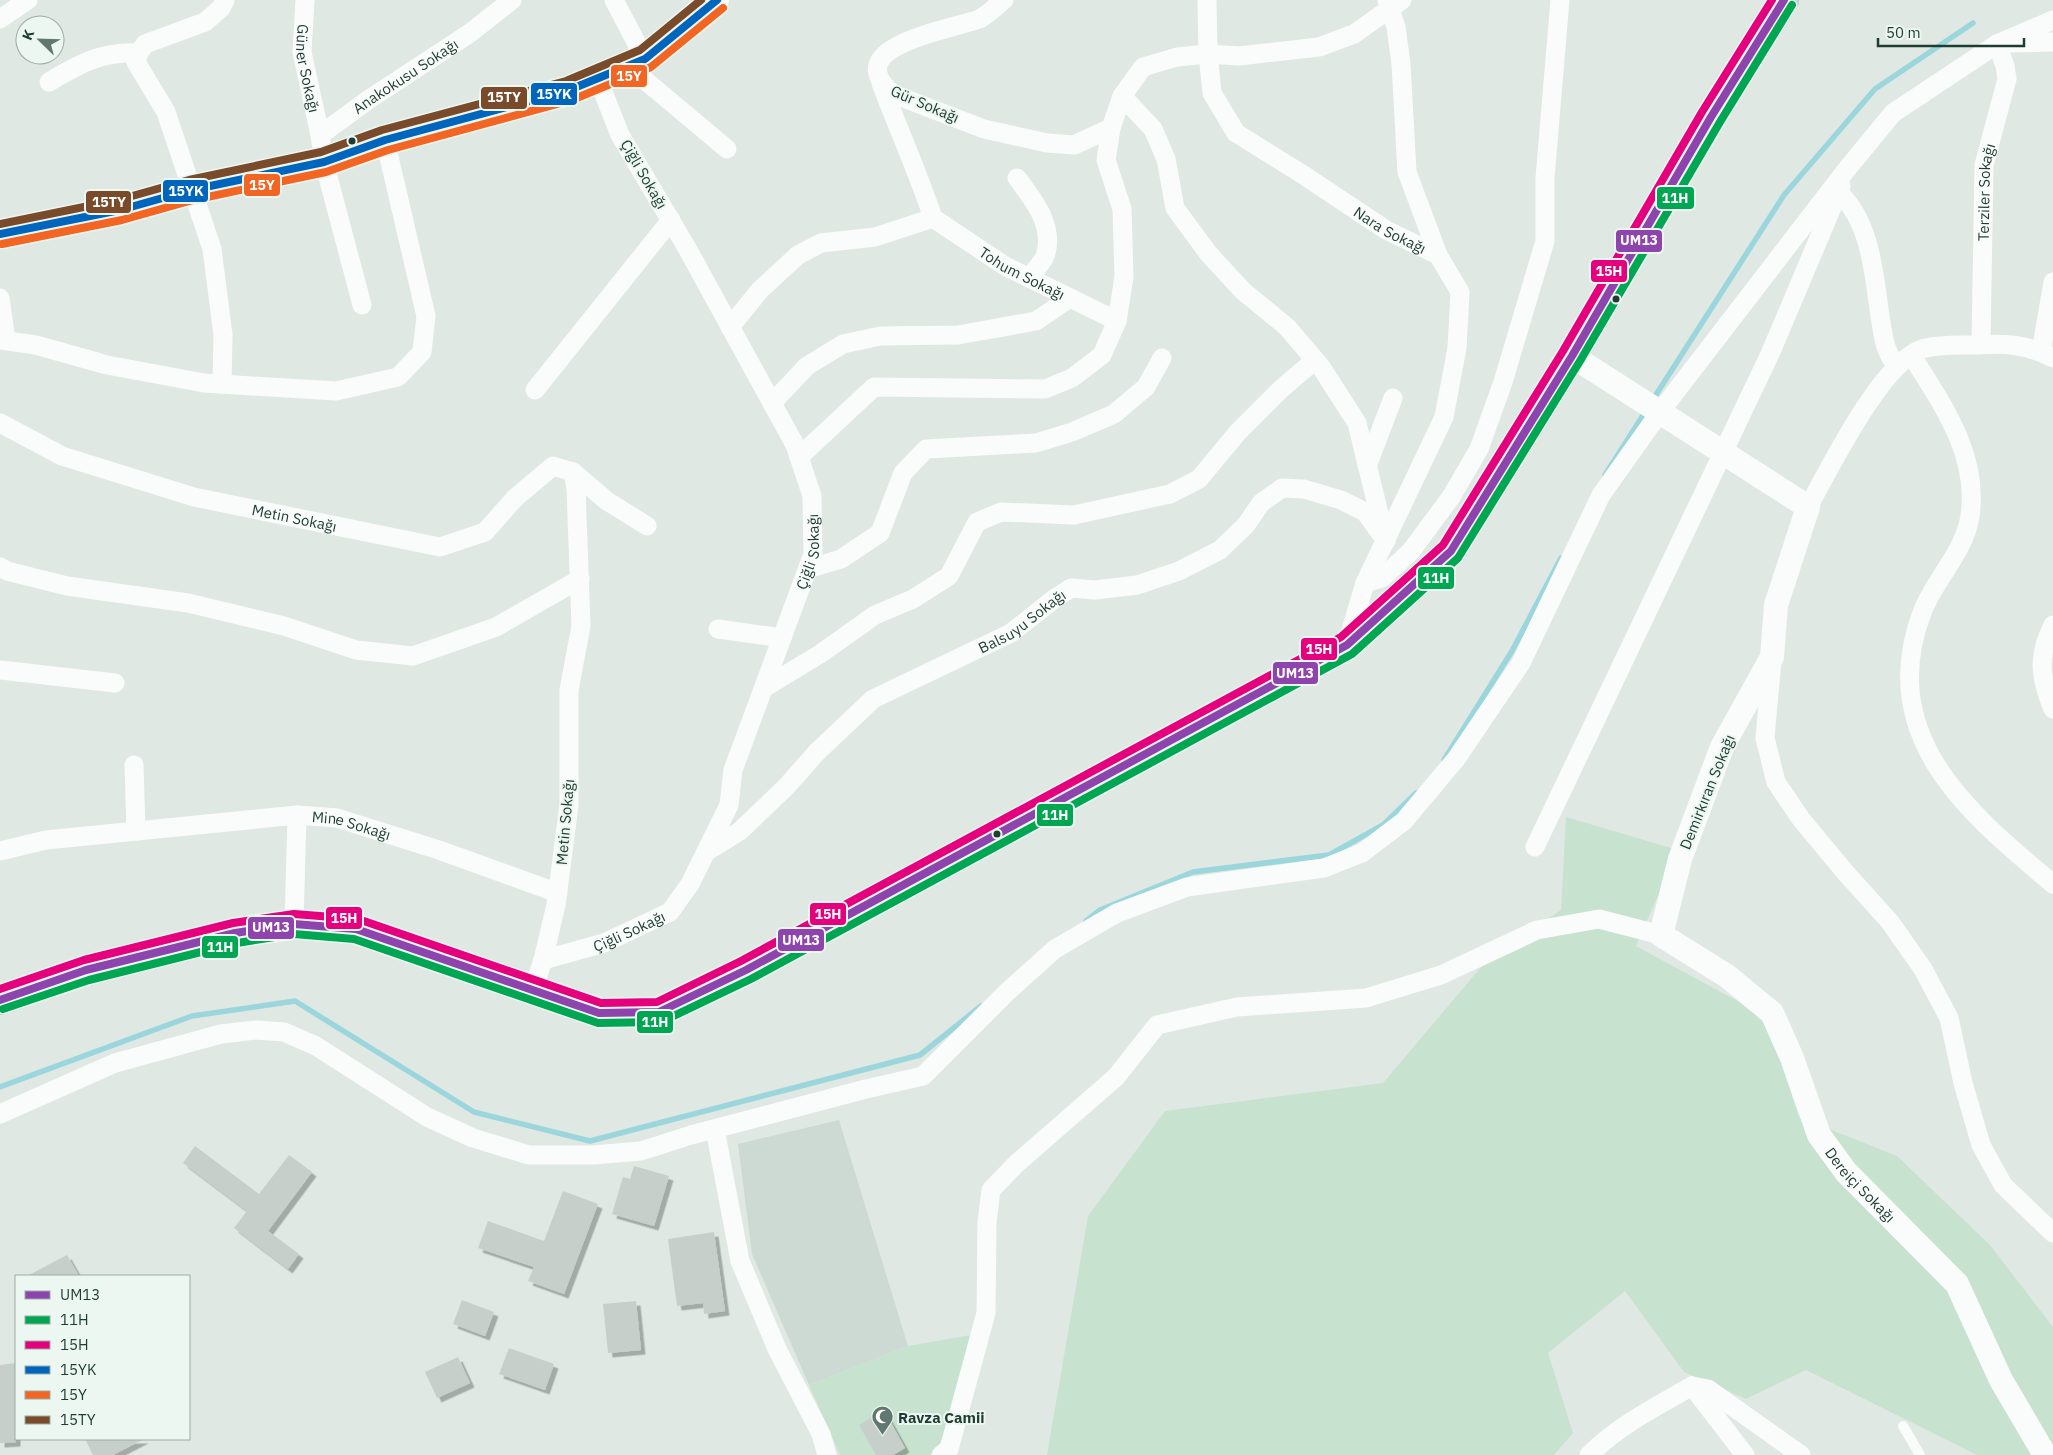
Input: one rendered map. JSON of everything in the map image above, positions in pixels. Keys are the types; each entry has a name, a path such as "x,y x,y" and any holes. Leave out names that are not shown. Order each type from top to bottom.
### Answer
{"main road":[{"path":"0,1000 86,970 235,933 294,924 356,928 599,1013 659,1012 746,970 1347,645 1451,552 1572,356 1711,117 1784,0"}],"street":[{"path":"0,19 28,0"},
{"path":"222,384 223,335 212,249 166,112 136,62 145,44 205,22 221,8 225,0"},
{"name":"Güner Sokağı","path":"306,0 302,52 320,135"},
{"name":"Anakokusu Sokağı","path":"320,135 368,100 470,33 512,0"},
{"path":"614,0 637,62 727,149"},
{"path":"0,234 120,210 191,190 324,162 385,140 569,90 637,62 717,0"},
{"name":"Gür Sokağı","path":"1004,0 982,18 934,31 885,52 878,60 877,71 881,83 893,94 984,129 1047,143 1074,144 1111,128"},
{"name":"Nara Sokağı","path":"1208,0 1208,54 1212,94 1236,133 1386,230 1438,255 1460,292 1457,348 1444,416 1365,583 1347,645"},
{"path":"1365,583 1382,578 1410,551 1451,497 1479,449 1503,382 1545,241 1545,178 1560,0"},
{"path":"799,458 874,386 1045,389 1072,378 1102,355 1117,321 1124,277 1122,209 1106,160 1111,128 1122,96 1143,67 1177,57 1208,54 1239,56 1319,48 1354,34 1393,2"},
{"path":"1393,2 1401,64 1407,172 1438,255"},
{"path":"0,1114 115,1063 222,1034 256,1030 284,1032 316,1046 427,1117 472,1138 528,1155 593,1155 641,1151 715,1129 923,1076 1007,992 1055,949 1117,913 1187,887 1324,868 1362,853 1404,821 1456,759 1521,663 1601,495 1651,406 1893,113 1996,44 2053,20"},
{"path":"1996,44 2053,42"},
{"name":"Terziler Sokağı","path":"1981,344 1984,165 2007,79 2005,66 1996,44"},
{"path":"49,82 81,63 117,52 139,53"},
{"name":"Çiğli Sokağı","path":"543,960 604,943 670,912 690,884 729,806 733,770 813,554 812,496 799,458 772,403 671,220 620,135 598,78"},
{"path":"730,327 760,290 798,255 821,243 875,237 933,218 919,174 898,129 881,83"},
{"path":"1122,96 1152,129 1166,159 1175,208 1208,253 1243,292 1288,327 1315,360 1356,423 1386,541"},
{"path":"320,135 324,162 362,305"},
{"path":"0,298 3,340 36,345 107,364 204,383 336,391 398,377 422,352 426,316 385,140"},
{"path":"1535,847 1613,679 1770,354 1839,193 1847,169"},
{"path":"1017,178 1040,208 1048,240 1044,257 1029,278"},
{"path":"1839,193 1852,206 1863,232 1873,268 1884,343 1890,357 1905,361 1952,421 1966,456 1970,485 1970,516 1948,569 1924,610 1908,662 1910,696 1922,743 1960,799 2002,841 2053,884"},
{"name":"Tohum Sokağı","path":"933,218 1005,266 1117,321"},
{"path":"535,390 671,220"},
{"path":"2053,282 2047,355 2018,345 1981,344 1922,348 1905,361 1872,396 1808,507 1776,605 1766,738 1776,782 1801,819 1844,872 1890,922 1923,968 1948,1018 1963,1083 1981,1145 2002,1185 2053,1233"},
{"path":"772,403 807,366 843,344 880,336 958,335 1036,321 1070,298"},
{"path":"1572,356 1808,507"},
{"path":"808,569 841,559 880,533 903,473 926,450 1036,443 1072,432 1114,414 1146,387 1162,358"},
{"path":"764,688 820,654 875,615 913,599 949,576 978,522 1001,512 1074,516 1170,494 1199,479 1238,432 1281,389 1315,360"},
{"path":"1367,466 1394,398"},
{"name":"Metin Sokağı","path":"0,423 62,456 194,497 440,547 486,532 516,498 553,466 573,472 576,488 581,626 569,690 569,806 558,893 543,960 532,990"},
{"path":"573,472 606,501 646,526"},
{"name":"Balsuyu Sokağı","path":"706,852 740,831 786,787 817,752 873,699 1011,633 1054,598 1071,588 1095,590 1137,585 1179,571 1220,550 1246,525 1261,503 1282,488 1304,489 1341,500 1364,512 1386,541"},
{"path":"0,567 7,571 67,586 188,603 284,626 356,650 413,656 496,627 580,579"},
{"path":"2053,625 2041,656 2044,686 2053,709"},
{"path":"718,629 782,638"},
{"name":"Demirkıran Sokağı","path":"1661,935 1680,859 1722,747 1772,658"},
{"path":"0,670 115,683"},
{"path":"134,765 136,831"},
{"path":"294,924 297,815"},
{"name":"Mine Sokağı","path":"0,851 46,840 297,815 337,818 439,850 558,893"},
{"path":"940,1455 949,1449 986,1313 988,1222 991,1190 1016,1164 1116,1077 1156,1024 1237,1007 1366,998 1441,975 1537,930 1599,919 1661,935"},
{"name":"Dereiçi Sokağı","path":"1661,935 1727,976 1772,1013 1792,1058 1819,1135 1846,1172 1957,1284 2001,1380 2045,1455"},
{"path":"715,1129 740,1261 777,1349 821,1434 827,1455"},
{"path":"1590,1455 1607,1437 1622,1426 1692,1386 1708,1389 1801,1455"},
{"path":"1692,1386 1745,1455"}],"lane":[{"path":"1904,1426 1920,1455"}],"shaded area":[{"path":"839,1120 908,1346 809,1385 752,1254 738,1144"}],"green space":[{"path":"1566,817 1678,850 1636,946 1767,1017 1799,1117 1897,1156 1990,1245 2053,1327 2053,1455 1977,1455 1806,1370 1746,1399 1684,1372 1625,1291 1548,1353 1573,1433 1554,1455 1047,1455 1088,1216 1165,1111 1383,1083 1487,960 1561,910"},
{"path":"971,1335 964,1397 934,1455 840,1455 809,1385 908,1346"}],"building":[{"path":"195,1146 259,1194 289,1155 312,1172 268,1231 299,1254 288,1269 234,1228 247,1211 183,1163"},
{"path":"634,1166 669,1176 654,1226 612,1214 623,1177 630,1179"},
{"path":"563,1191 598,1204 564,1294 528,1281 534,1267 478,1248 488,1221 544,1241"},
{"path":"714,1232 725,1311 704,1314 703,1303 677,1306 668,1239"},
{"path":"67,1255 78,1275 29,1275"},
{"path":"462,1300 494,1312 485,1336 453,1324"},
{"path":"636,1301 641,1350 608,1353 603,1304"},
{"path":"509,1348 554,1364 545,1390 499,1374"},
{"path":"458,1357 470,1383 437,1398 425,1372"},
{"path":"15,1363 16,1442 0,1443 0,1365"},
{"name":"Ravza Camii","path":"884,1410 905,1448 893,1455 876,1455 859,1425"},
{"path":"86,1440 142,1440 113,1455 93,1455"}],"waterway":[{"path":"1652,401 1784,195 1875,89 1973,23"},
{"path":"1605,475 1647,409"},
{"path":"1444,760 1512,651 1561,558"},
{"path":"1086,921 1100,910 1193,872 1329,855 1383,825 1416,793"},
{"path":"0,1087 192,1016 295,1001 474,1112 590,1141 920,1055 981,1006"}],"transit line":[{"name":"15TY","path":"0,224 118,200 189,180 321,152 382,130 566,81 640,50 701,0"},
{"name":"15YK","path":"0,234 120,210 191,190 324,162 385,140 569,90 645,59 717,0"},
{"name":"15H","path":"0,989 84,960 233,923 294,914 358,919 601,1003 657,1002 741,961 1341,637 1443,545 1563,351 1702,112 1772,0"},
{"name":"UM13","path":"0,1000 86,970 235,933 294,924 356,929 599,1013 659,1012 746,970 1347,645 1451,551 1572,356 1711,117 1784,0"},
{"name":"11H","path":"3,1009 89,980 237,943 294,934 354,939 598,1023 661,1022 751,979 1352,654 1458,558 1580,361 1720,122 1792,5"},
{"name":"15Y","path":"2,244 122,220 193,200 326,172 388,150 572,100 651,67 723,8"}],"place":[{"name":"Ravza Camii","path":"882,1436"}]}
